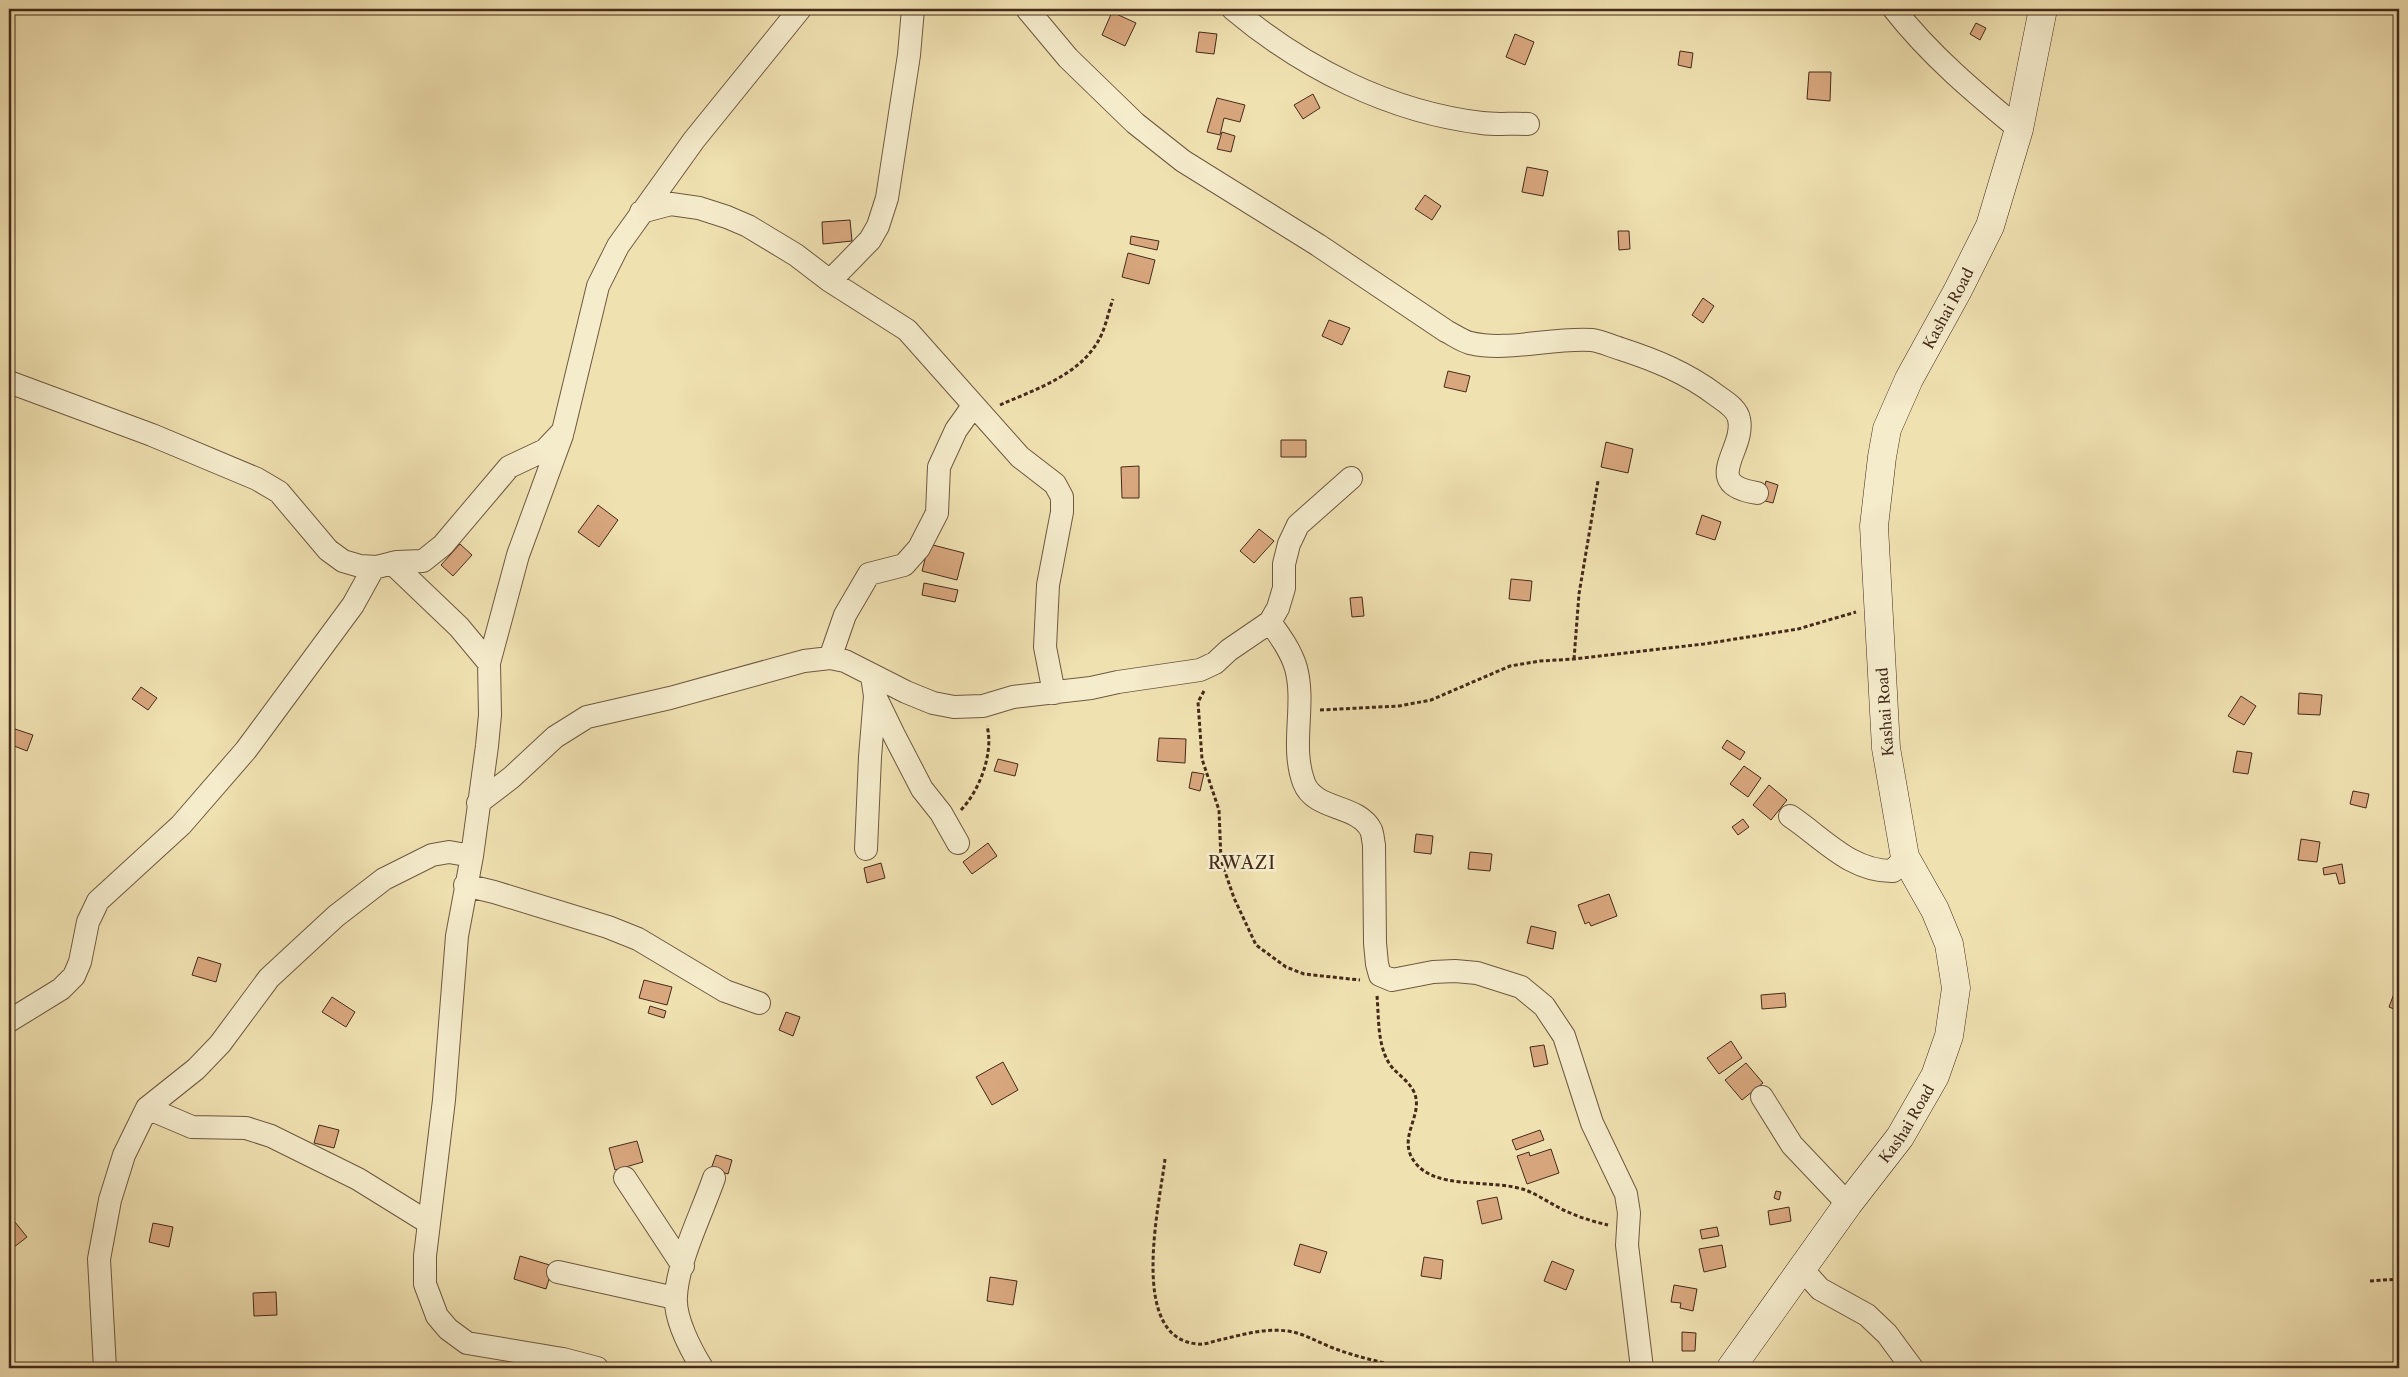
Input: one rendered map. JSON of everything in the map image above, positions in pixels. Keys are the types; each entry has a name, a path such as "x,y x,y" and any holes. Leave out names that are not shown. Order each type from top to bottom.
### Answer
{"street":[{"path":"597,1368 562,1359 467,1343 448,1329 437,1316 425,1284 425,1256 444,1100 457,936 465,885 472,856 490,716 489,663 518,555 563,432 598,286 618,246 641,212 694,140 800,9"},
{"path":"830,281 870,240 878,226 887,198 909,55 913,9"},
{"path":"1027,9 1068,58 1135,123 1183,161 1318,245 1446,331 1469,343 1496,345 1556,340 1594,340 1657,360 1713,393 1735,410 1739,418 1739,427 1728,468 1728,476 1732,484 1740,490 1757,493"},
{"path":"1233,9 1306,62 1378,97 1439,116 1484,123 1528,124"},
{"path":"1894,9 1936,57 1969,88 2019,129"},
{"name":"Kashai Road","path":"1731,1368 1803,1270 1848,1204 1900,1137 1934,1076 1949,1036 1956,988 1950,944 1935,910 1905,857 1886,748 1874,526 1882,457 1888,429 1909,379 1958,290 1990,226 2019,129 2043,9"},
{"path":"641,212 671,204 699,208 727,217 762,234 796,255 830,281 907,330 1020,457 1055,484 1062,497 1062,512 1048,585 1045,648 1054,693"},
{"path":"9,382 152,435 257,479 279,492 328,550 343,561 360,566 423,561 443,545 510,467 545,450 563,432"},
{"path":"830,658 845,615 861,584 869,574 904,565 919,548 937,513 939,466 956,430 977,410"},
{"path":"874,686 954,707 983,706 1013,697 1054,693 1200,670 1215,663 1229,650 1270,622 1278,608 1284,588 1284,564 1289,544 1298,525 1351,478"},
{"path":"383,565 459,627 489,663"},
{"path":"9,1021 61,989 74,976 80,962 88,922 98,901 181,825 246,750 383,565"},
{"path":"1270,622 1287,648 1296,669 1299,709 1298,755 1307,788 1311,794 1326,804 1362,820 1371,830 1374,845 1377,964 1380,979 1392,980 1433,972 1456,971 1477,973 1521,987 1544,1006 1564,1036 1592,1123 1626,1194 1627,1244 1642,1368"},
{"path":"478,803 512,777 554,737 587,717 670,698 782,666 830,658 845,661 874,686 922,789 941,813 958,843"},
{"path":"866,849 874,686"},
{"path":"1790,816 1816,833 1840,854 1868,869 1893,871 1905,857"},
{"path":"105,1368 99,1259 110,1200 124,1155 147,1108 196,1069 214,1050 269,978 336,916 384,878 432,855 449,852 472,856"},
{"path":"465,885 608,926 638,939 725,991 759,1002"},
{"path":"1762,1097 1792,1145 1848,1204"},
{"path":"147,1108 192,1127 246,1128 271,1136 358,1179 429,1223"},
{"path":"625,1178 683,1266"},
{"path":"702,1368 683,1333 675,1298 683,1266 714,1178"},
{"path":"1803,1270 1820,1289 1866,1315 1887,1334 1912,1368"},
{"path":"558,1272 675,1298"}],"path":[{"path":"977,410 1042,386 1085,360 1098,342 1113,299"},
{"path":"1574,659 1579,594 1598,481"},
{"path":"1299,709 1324,710 1399,706 1431,700 1510,666 1540,661 1574,659 1704,644 1798,629 1878,605"},
{"path":"1215,663 1198,702 1202,759 1219,810 1221,860 1227,882 1256,945 1286,968 1304,974 1365,980 1380,979 1382,1045 1391,1066 1403,1077 1414,1093 1416,1109 1406,1141 1411,1156 1420,1170 1441,1180 1512,1186 1528,1191 1569,1212 1628,1229"},
{"path":"945,823 964,806 980,779 990,738 983,706"},
{"path":"1165,1159 1152,1258 1153,1286 1159,1312 1167,1329 1182,1340 1199,1344 1269,1331 1302,1333 1318,1343 1338,1350 1409,1368"},
{"path":"2370,1281 2399,1278"}],"building":[{"path":"1112,12 1136,23 1125,46 1102,35"},
{"path":"1976,23 1986,28 1980,40 1970,34"},
{"path":"1199,32 1217,34 1214,54 1196,52"},
{"path":"1515,34 1534,42 1525,65 1506,57"},
{"path":"1680,51 1693,53 1691,68 1678,65"},
{"path":"1809,72 1831,72 1830,101 1807,99"},
{"path":"1313,94 1320,108 1303,119 1294,105"},
{"path":"1217,98 1245,105 1240,122 1224,118 1220,135 1207,132"},
{"path":"1222,132 1235,136 1231,152 1217,149"},
{"path":"1527,167 1548,171 1543,196 1522,192"},
{"path":"1425,195 1441,206 1432,220 1415,209"},
{"path":"850,220 852,241 823,244 822,222"},
{"path":"1618,231 1629,231 1630,249 1619,250"},
{"path":"1131,236 1159,241 1157,250 1130,244"},
{"path":"1128,253 1155,260 1149,284 1122,277"},
{"path":"1703,298 1714,306 1703,323 1692,315"},
{"path":"1329,320 1350,328 1342,345 1322,336"},
{"path":"1448,371 1470,376 1466,392 1444,387"},
{"path":"1281,440 1306,440 1306,457 1281,457"},
{"path":"1606,442 1633,449 1628,473 1601,467"},
{"path":"1139,466 1139,498 1122,498 1121,467"},
{"path":"1766,481 1778,485 1773,503 1761,500"},
{"path":"598,505 618,520 599,547 578,532"},
{"path":"1702,515 1721,522 1715,540 1696,534"},
{"path":"1259,529 1274,541 1254,563 1240,551"},
{"path":"460,544 472,555 453,576 441,565"},
{"path":"929,544 964,553 957,580 922,571"},
{"path":"1511,579 1532,581 1530,601 1509,599"},
{"path":"924,583 958,590 955,602 922,595"},
{"path":"1362,597 1364,616 1352,617 1350,598"},
{"path":"141,687 157,698 148,710 132,699"},
{"path":"2299,693 2322,695 2320,715 2298,714"},
{"path":"2241,696 2256,706 2244,725 2228,716"},
{"path":"9,727 33,735 27,751 9,744"},
{"path":"1159,738 1186,739 1185,763 1157,761"},
{"path":"1727,740 1745,752 1740,760 1722,748"},
{"path":"2237,751 2252,753 2248,774 2233,772"},
{"path":"998,759 1018,764 1015,776 994,771"},
{"path":"1744,766 1761,778 1748,797 1730,784"},
{"path":"1192,772 1204,774 1200,791 1189,788"},
{"path":"1769,785 1787,800 1771,820 1753,805"},
{"path":"2353,791 2369,794 2366,808 2350,804"},
{"path":"1743,819 1749,827 1738,835 1732,827"},
{"path":"1416,834 1433,836 1431,854 1414,852"},
{"path":"2301,839 2320,842 2317,862 2298,860"},
{"path":"988,843 997,856 972,874 963,862"},
{"path":"1470,852 1492,854 1490,871 1468,869"},
{"path":"881,863 885,878 867,883 864,868"},
{"path":"2342,864 2345,883 2339,884 2336,873 2324,875 2323,868"},
{"path":"1609,894 1617,916 1591,926 1589,922 1585,924 1578,905"},
{"path":"1531,926 1556,932 1553,949 1527,943"},
{"path":"198,957 221,964 216,982 192,975"},
{"path":"644,980 672,987 667,1005 639,998"},
{"path":"2395,991 2399,993 2399,1011 2389,1007"},
{"path":"1785,993 1786,1007 1762,1009 1761,995"},
{"path":"332,997 355,1012 346,1027 322,1012"},
{"path":"650,1006 666,1011 664,1018 648,1013"},
{"path":"786,1012 800,1017 793,1036 779,1030"},
{"path":"1731,1041 1742,1058 1719,1074 1707,1058"},
{"path":"1544,1045 1548,1064 1534,1067 1530,1047"},
{"path":"1003,1062 1018,1090 992,1105 976,1077"},
{"path":"1746,1063 1763,1083 1742,1100 1725,1080"},
{"path":"319,1125 339,1130 334,1148 314,1143"},
{"path":"1540,1130 1544,1140 1516,1150 1512,1140"},
{"path":"637,1141 643,1162 615,1170 609,1148"},
{"path":"1551,1149 1559,1173 1527,1184 1517,1156 1529,1152 1530,1156"},
{"path":"716,1155 732,1160 728,1174 711,1169"},
{"path":"1776,1191 1781,1192 1779,1200 1774,1198"},
{"path":"1497,1197 1502,1219 1482,1224 1477,1201"},
{"path":"1789,1207 1791,1221 1770,1225 1768,1211"},
{"path":"15,1222 27,1237 9,1251 9,1227"},
{"path":"153,1223 173,1227 169,1247 149,1242"},
{"path":"1717,1227 1719,1236 1702,1239 1700,1230"},
{"path":"1300,1244 1327,1252 1320,1273 1294,1265"},
{"path":"1722,1245 1726,1267 1704,1272 1699,1249"},
{"path":"520,1256 553,1266 546,1289 514,1279"},
{"path":"1424,1257 1443,1260 1441,1279 1421,1276"},
{"path":"1552,1261 1574,1270 1566,1290 1544,1281"},
{"path":"990,1277 1017,1281 1013,1305 987,1301"},
{"path":"1674,1285 1697,1289 1693,1311 1680,1308 1681,1303 1671,1302"},
{"path":"276,1292 277,1315 254,1316 253,1293"},
{"path":"1682,1332 1696,1333 1695,1351 1682,1351"}],"district":[{"name":"RWAZI","path":"1242,863"}]}
